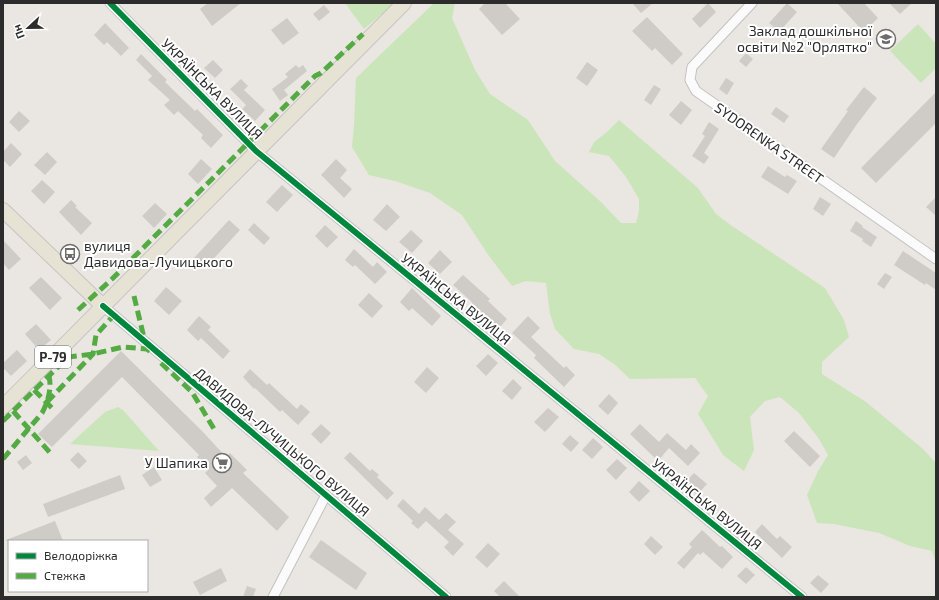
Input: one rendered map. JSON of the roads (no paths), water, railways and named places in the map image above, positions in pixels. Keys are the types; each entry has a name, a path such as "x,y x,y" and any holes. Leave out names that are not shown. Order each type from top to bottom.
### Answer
{"main road":[{"name":"Р-79","path":"3,407 404,3"},
{"name":"ДАВИДОВА-ЛУЧИЦЬКОГО ВУЛИЦЯ","path":"3,210 102,306"}],"street":[{"name":"УКРАЇНСЬКА ВУЛИЦЯ","path":"110,3 256,151 802,597"},
{"name":"SYDORENKA STREET","path":"752,3 692,67 690,80 696,92 936,259"},
{"name":"ДАВИДОВА-ЛУЧИЦЬКОГО ВУЛИЦЯ","path":"102,306 446,597"},
{"path":"273,597 326,495"}],"place":[{"name":"Заклад дошкільної освіти №2 \"Орлятко\"","path":"886,39"},
{"name":"вулиця Давидова-Лучицького","path":"70,254"},
{"name":"У Шапика","path":"222,463"}]}
